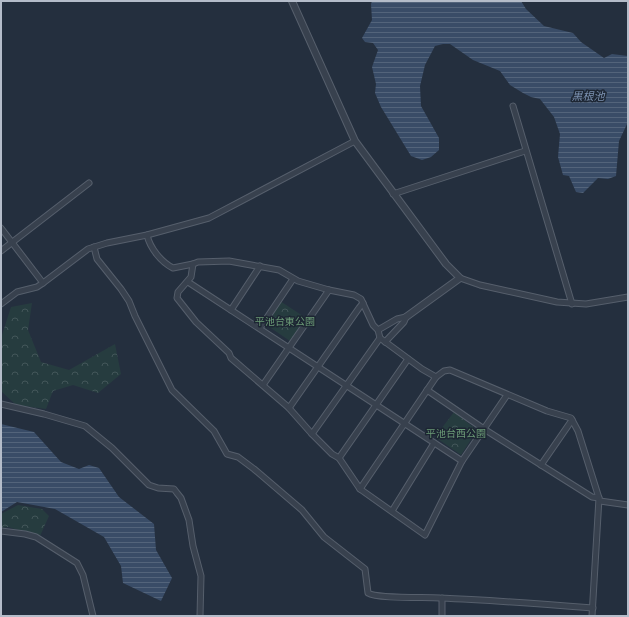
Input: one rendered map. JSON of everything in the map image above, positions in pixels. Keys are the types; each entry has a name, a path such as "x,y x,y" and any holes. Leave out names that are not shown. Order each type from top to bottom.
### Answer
{"street":[{"path":"292,1 355,141 446,264 460,278 480,285 572,304 586,304 628,297"},
{"path":"512,106 572,304"},
{"path":"1,304 17,292 37,287 78,256 94,247 147,235 209,218 355,141"},
{"path":"393,194 525,151"},
{"path":"1,251 89,183"},
{"path":"1,228 43,283"},
{"path":"147,235 148,240 160,258 173,268 198,262 229,261 279,270 298,281 329,290 354,295 361,299 373,325 378,330 380,338 422,369 436,377"},
{"path":"94,247 97,259 129,301 172,390 214,431 227,454 238,457 254,468 302,510 324,536 365,569 368,593 371,595 390,597 442,598 593,608"},
{"path":"193,264 191,277 178,292 177,298 196,322 229,353 231,358 289,408 312,434 338,458 360,489 425,535 462,461 507,395"},
{"path":"231,310 260,266"},
{"path":"260,328 293,278"},
{"path":"378,330 397,319 406,317 460,278"},
{"path":"188,282 462,461"},
{"path":"263,386 329,290"},
{"path":"289,408 363,303"},
{"path":"385,342 404,322 406,317"},
{"path":"312,434 380,338"},
{"path":"338,458 408,359"},
{"path":"360,489 436,377 444,371 450,370 500,390 507,395 547,412 571,418 578,431 600,499 592,616"},
{"path":"427,390 484,429 592,497 628,505"},
{"path":"1,404 44,414 85,426 112,448 149,485 174,490 177,493 181,498 189,520 192,546 201,576 200,616"},
{"path":"541,465 572,420"},
{"path":"392,511 434,442"},
{"path":"1,531 36,537 77,563 83,575 93,616"},
{"path":"442,598 442,616"}],"green space":[{"name":"平池台東公園","path":"280,301 306,318 290,341 265,324"},
{"path":"32,303 28,330 41,362 69,370 115,344 121,374 98,393 73,385 53,391 46,409 16,405 1,391 1,338 11,307"},
{"name":"平池台西公園","path":"454,412 477,430 461,455 435,437"},
{"path":"18,505 42,509 49,516 40,536 8,527 1,528 1,514"}],"water":[{"name":"黒根池","path":"372,1 521,1 526,9 544,26 573,33 581,42 604,58 612,54 628,56 628,122 619,141 616,176 608,179 598,178 583,193 576,192 569,176 563,175 558,157 560,134 554,117 540,99 523,93 510,85 500,71 473,60 450,44 435,46 425,65 420,86 421,106 439,138 439,150 431,157 422,160 411,156 381,107 375,93 376,84 372,67 378,50 373,43 365,42 362,38 372,20"},
{"path":"1,424 34,432 61,462 79,469 89,465 99,468 119,497 154,524 156,550 172,578 161,601 123,583 121,566 104,537 55,509 17,502 1,512"}]}
